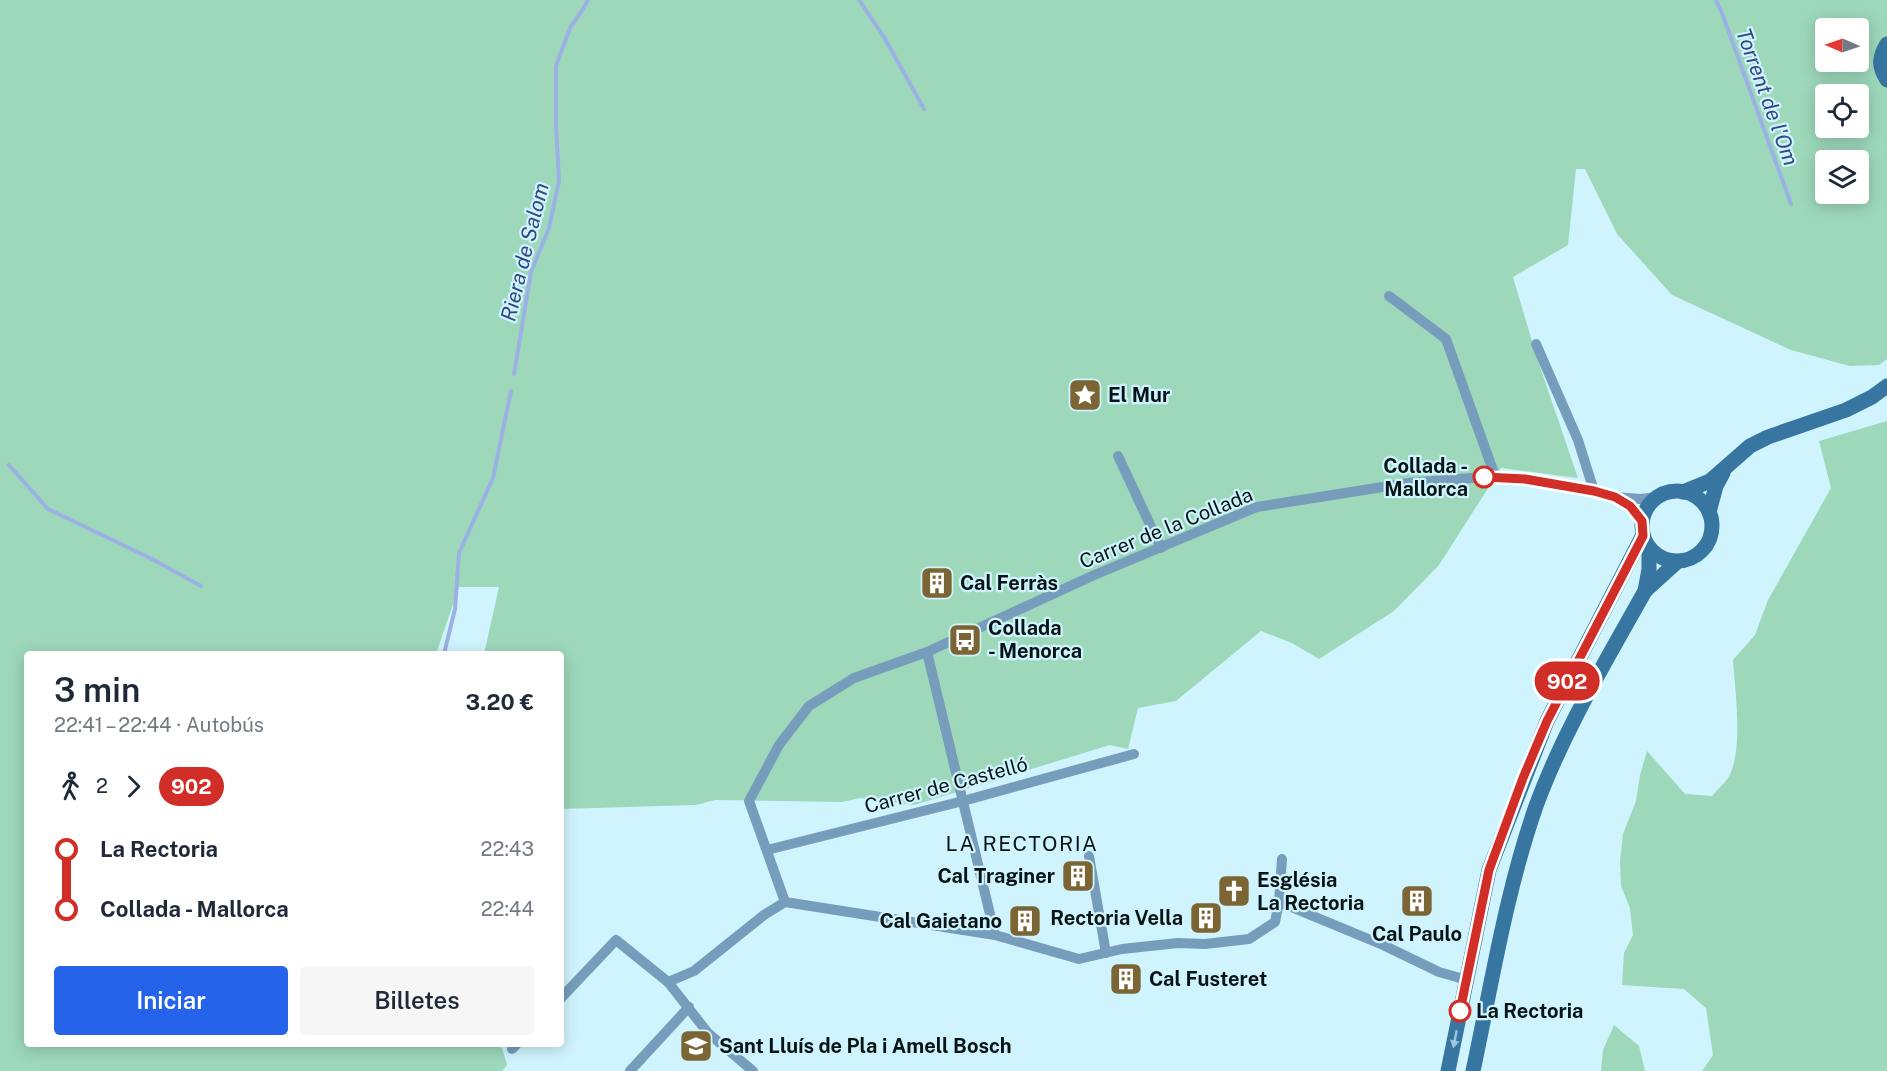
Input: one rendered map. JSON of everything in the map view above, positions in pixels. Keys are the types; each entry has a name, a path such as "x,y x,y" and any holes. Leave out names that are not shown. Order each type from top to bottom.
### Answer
{"main road":[{"path":"1887,44 1879,64 1887,80"},
{"path":"1473,1071 1502,925 1522,849 1537,804 1561,745 1645,591 1649,569 1645,535 1648,507 1658,497 1667,493 1683,492 1710,480 1750,446 1768,437 1846,410 1872,397 1887,386"},
{"path":"1645,591 1677,562 1693,557 1706,546 1712,529 1709,512 1716,486 1725,469"},
{"path":"1683,492 1698,499 1709,512"},
{"path":"1645,535 1661,558 1677,562"},
{"path":"1448,1071 1489,870 1547,721 1645,535"}],"street":[{"path":"1389,296 1446,339 1495,476"},
{"path":"1536,344 1578,441 1594,491"},
{"path":"1118,456 1161,548"},
{"name":"Carrer de la Collada","path":"785,902 749,801 779,745 809,706 854,678 927,652 1092,576 1257,507 1408,483 1495,476 1594,491 1615,497"},
{"path":"1615,497 1640,499 1658,497"},
{"path":"1615,497 1630,506 1645,535"},
{"path":"927,652 995,935"},
{"name":"Carrer de Castelló","path":"767,850 963,801 1134,754"},
{"path":"1089,856 1106,953"},
{"path":"668,982 694,971 785,902 995,935 1079,959 1179,943 1205,944 1249,939 1275,922 1282,859"},
{"path":"1279,902 1383,945 1439,972 1467,980"},
{"path":"564,995 616,940 668,982 708,1033 753,1071"},
{"path":"630,1071 689,1007"}],"green space":[{"path":"0,0 1887,0 1887,359 1879,365 1850,366 1791,350 1672,295 1617,234 1585,169 1576,169 1568,245 1513,277 1536,355 1578,478 1501,468 1439,565 1394,611 1319,659 1292,643 1261,631 1176,701 1138,708 1128,749 1110,745 914,805 860,798 842,802 715,800 696,805 564,809 564,651 485,651 499,587 459,587 437,651 24,651 24,1047 500,1047 507,1065 502,1071 0,1071"},
{"path":"1887,421 1887,1071 1702,1071 1713,1055 1706,1008 1684,989 1622,985 1624,953 1633,935 1630,908 1621,886 1620,861 1623,834 1636,801 1647,751 1685,794 1712,796 1728,778 1736,753 1737,737 1733,660 1755,635 1768,600 1831,488 1819,441"},
{"path":"1614,1025 1639,1046 1645,1071 1601,1071 1603,1050"}],"waterway":[{"name":"Riera de Salom","path":"514,374 531,272 549,228 559,181 556,66 570,28 588,0"},
{"path":"859,0 884,37 924,109"},
{"name":"Torrent de l'Om","path":"1716,0 1791,204"},
{"name":"Riera de Salom","path":"445,651 455,609 459,553 493,478 511,391"},
{"path":"9,465 48,509 152,559 201,586"}],"bus line":[{"name":"902","path":"1460,1011 1489,870 1523,778 1547,721 1643,536 1642,521 1630,506 1615,497 1525,479 1484,477"}],"place":[{"name":"El Mur","path":"1085,395"},
{"name":"Collada - Mallorca","path":"1484,477"},
{"name":"Cal Ferràs","path":"937,583"},
{"name":"Collada - Menorca","path":"965,640"},
{"name":"Cal Traginer","path":"1078,876"},
{"name":"Església La Rectoria","path":"1234,891"},
{"name":"Cal Paulo","path":"1417,901"},
{"name":"Rectoria Vella","path":"1206,918"},
{"name":"Cal Gaietano","path":"1025,921"},
{"name":"Cal Fusteret","path":"1126,979"},
{"name":"La Rectoria","path":"1460,1011"},
{"name":"Sant Lluís de Pla i Amell Bosch","path":"696,1046"}],"district":[{"name":"LA RECTORIA","path":"1022,844"}]}
